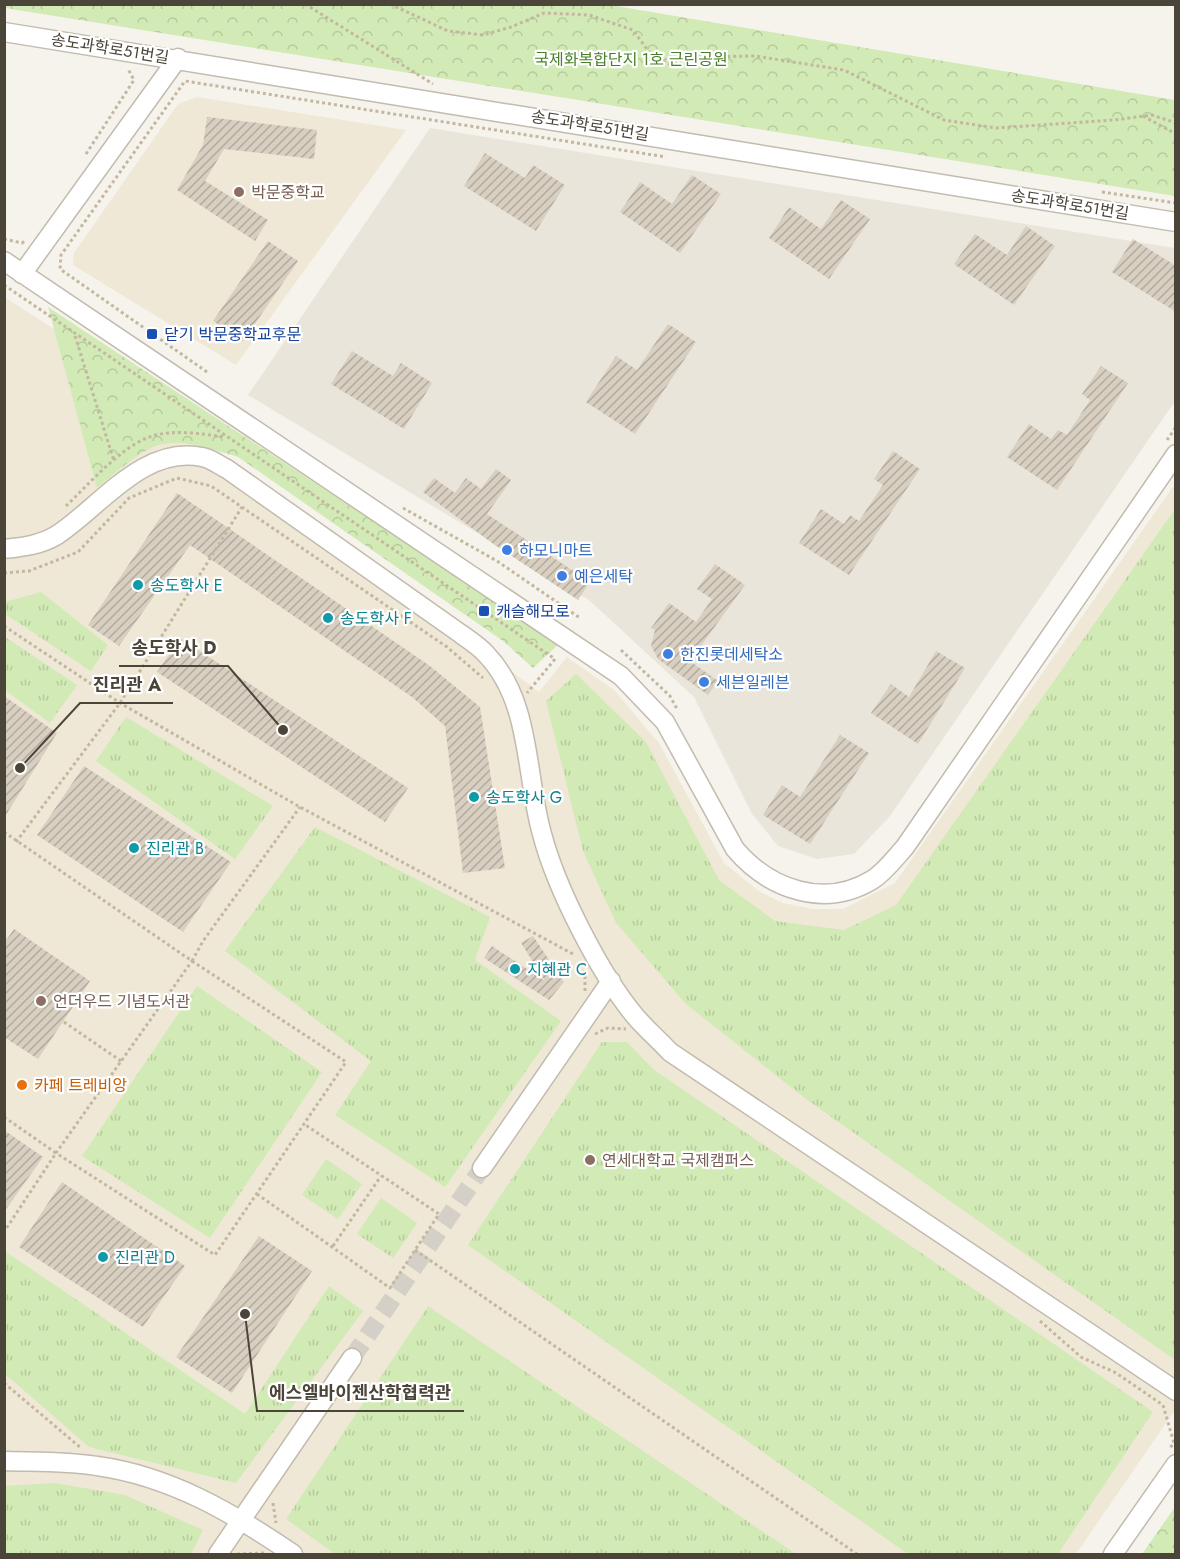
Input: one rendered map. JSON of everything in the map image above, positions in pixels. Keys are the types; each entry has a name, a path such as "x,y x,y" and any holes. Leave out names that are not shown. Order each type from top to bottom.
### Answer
{"street":[{"name":"송도과학로51번길","path":"4,32 178,58 1176,222"},
{"path":"22,274 178,58"},
{"path":"4,261 621,676 665,723 735,849 750,866 768,879 790,889 811,893 833,893 854,889 874,879 905,847 1176,454"},
{"path":"4,549 30,546 56,536 139,471 160,460 203,457 227,469 461,634 487,654 509,689 520,714 531,786 542,836 563,892 611,981 635,1016 670,1052 1176,1391"},
{"path":"482,1168 611,981"},
{"path":"218,1554 352,1358"},
{"path":"1113,1554 1171,1458"},
{"path":"4,1461 97,1466 184,1490 241,1519 293,1554"}],"path":[{"path":"304,4 434,85"},
{"path":"390,4 448,31 483,34 512,27 544,13 589,15 633,30 652,56 669,64 691,57 755,56 844,70 944,120 996,128 1114,120 1152,115 1176,123"},
{"path":"85,157 134,80 126,64"},
{"path":"185,81 61,255 60,269 207,372"},
{"path":"1143,116 1176,135"},
{"path":"4,238 22,243 28,238"},
{"path":"4,285 555,659 527,693 530,703"},
{"path":"74,334 114,461"},
{"path":"58,513 114,461 147,438 184,432 227,437"},
{"path":"129,498 177,478 211,486 447,647 473,669"},
{"path":"393,503 497,561 580,618"},
{"path":"16,842 120,703 242,507"},
{"path":"4,626 120,703 300,807 573,954"},
{"path":"621,650 670,696 681,717"},
{"path":"4,1232 56,1153 192,961 203,941 300,807"},
{"path":"4,832 192,961 346,1062 215,1255 4,1117"},
{"path":"64,1022 121,1061"},
{"path":"593,1035 608,1028 631,1030"},
{"path":"257,1194 390,1288 439,1214 304,1124"},
{"path":"332,1246 381,1176"},
{"path":"415,1250 857,1554"},
{"path":"1031,1315 1081,1357 1116,1373 1163,1405 1174,1443 1171,1458"},
{"path":"4,1383 84,1451"},
{"path":"273,1501 273,1516 279,1532"},
{"path":"236,1554 265,1554"}],"shaded area":[{"name":"박문중학교","path":"197,97 406,130 236,365 73,265 74,253 178,104"},
{"path":"430,128 1175,248 1175,401 890,816 854,854 817,859 778,846 752,814 694,697 589,600 248,395"},
{"name":"연세대학교 국제캠퍼스","path":"4,297 62,334 539,692 567,657 614,690 659,743 724,863 760,892 783,903 813,909 843,909 895,883 1175,484 1175,1410 1076,1554 5,1554"}],"green space":[{"name":"국제화복합단지 1호 근린공원","path":"4,5 610,5 1175,100 1175,196 5,8"},
{"path":"48,307 559,644 533,668 503,641 238,457 192,445 162,444 134,458 97,488"},
{"path":"1175,509 1175,1360 806,1099 686,1004 616,923 583,851 546,701 576,674 646,742 719,880 775,921 844,930 896,905"},
{"path":"41,592 108,645 91,671 5,614 5,602"},
{"path":"5,637 77,685 50,723 5,690"},
{"path":"126,717 273,806 235,859 96,761"},
{"path":"315,827 490,917 475,960 561,1021 445,1187 335,1115 371,1061 225,951"},
{"path":"197,986 322,1072 210,1238 82,1156"},
{"path":"602,1042 627,1042 653,1069 1153,1412 1058,1554 908,1554 468,1245"},
{"path":"326,1159 362,1184 338,1219 302,1195"},
{"path":"381,1198 417,1223 393,1258 357,1234"},
{"path":"6,1252 245,1414 329,1286 363,1311 236,1483 89,1447 5,1374"},
{"path":"428,1306 796,1554 335,1554 286,1519"},
{"path":"55,1483 125,1495 203,1530 191,1554 5,1554 5,1486"},
{"path":"1175,1507 1175,1554 1142,1554"}],"building":[{"path":"207,117 317,130 314,159 224,149 205,181 268,220 255,241 177,190 203,145"},
{"path":"485,153 525,178 533,165 565,185 536,231 464,186"},
{"path":"692,175 721,194 680,253 620,212 640,182 672,204"},
{"path":"841,200 870,219 829,279 769,238 789,207 821,229"},
{"path":"1026,226 1055,246 1014,305 954,264 975,234 1007,255"},
{"path":"1133,239 1176,266 1176,312 1112,272"},
{"path":"268,241 298,261 243,341 213,321"},
{"path":"668,324 696,342 635,434 586,402 616,356 637,370"},
{"path":"352,351 393,376 401,363 432,383 404,429 331,384"},
{"path":"1101,366 1128,383 1057,490 1007,457 1029,424 1051,439 1058,430 1067,435 1090,400 1082,394"},
{"path":"893,451 920,469 849,575 799,543 821,509 844,524 850,515 859,521 883,485 874,479"},
{"path":"496,469 511,480 487,514 590,582 578,600 492,543 423,492 434,478 455,493 466,478 481,489"},
{"path":"177,493 430,666 480,707 505,868 463,873 445,726 412,697 190,545 119,646 88,625"},
{"path":"715,564 745,585 690,661 718,681 708,695 658,659 651,646 655,630 651,628 669,603 696,622 712,599 697,589"},
{"path":"180,638 408,788 385,822 157,672"},
{"path":"936,651 965,668 918,744 871,713 891,684 909,697"},
{"path":"4,696 57,733 4,818"},
{"path":"840,735 869,753 810,844 763,815 782,785 800,797"},
{"name":"진리관 B","path":"84,766 231,862 183,932 37,835"},
{"name":"언더우드 기념도서관","path":"14,929 90,981 38,1059 4,1037 4,943"},
{"name":"지혜관 C","path":"533,936 564,982 549,1000 484,958 492,946 545,981 521,943"},
{"path":"4,1130 43,1157 4,1212"},
{"name":"진리관 D","path":"62,1182 185,1266 143,1327 19,1247"},
{"path":"259,1236 312,1271 232,1393 176,1357"}],"tunnel":[{"path":"352,1358 482,1168"}],"place":[{"name":"박문중학교","path":"239,192"},
{"name":"닫기 박문중학교후문","path":"152,334"},
{"name":"하모니마트","path":"507,550"},
{"name":"예은세탁","path":"562,576"},
{"name":"송도학사 E","path":"138,585"},
{"name":"캐슬해모로","path":"484,611"},
{"name":"송도학사 F","path":"328,618"},
{"name":"한진롯데세탁소","path":"668,654"},
{"name":"세븐일레븐","path":"704,682"},
{"name":"송도학사 D","path":"283,730"},
{"name":"진리관 A","path":"20,768"},
{"name":"송도학사 G","path":"474,797"},
{"name":"진리관 B","path":"134,848"},
{"name":"지혜관 C","path":"515,969"},
{"name":"언더우드 기념도서관","path":"41,1001"},
{"name":"카페 트레비앙","path":"22,1085"},
{"name":"연세대학교 국제캠퍼스","path":"590,1160"},
{"name":"진리관 D","path":"103,1257"},
{"name":"에스엘바이젠산학협력관","path":"245,1314"}]}
